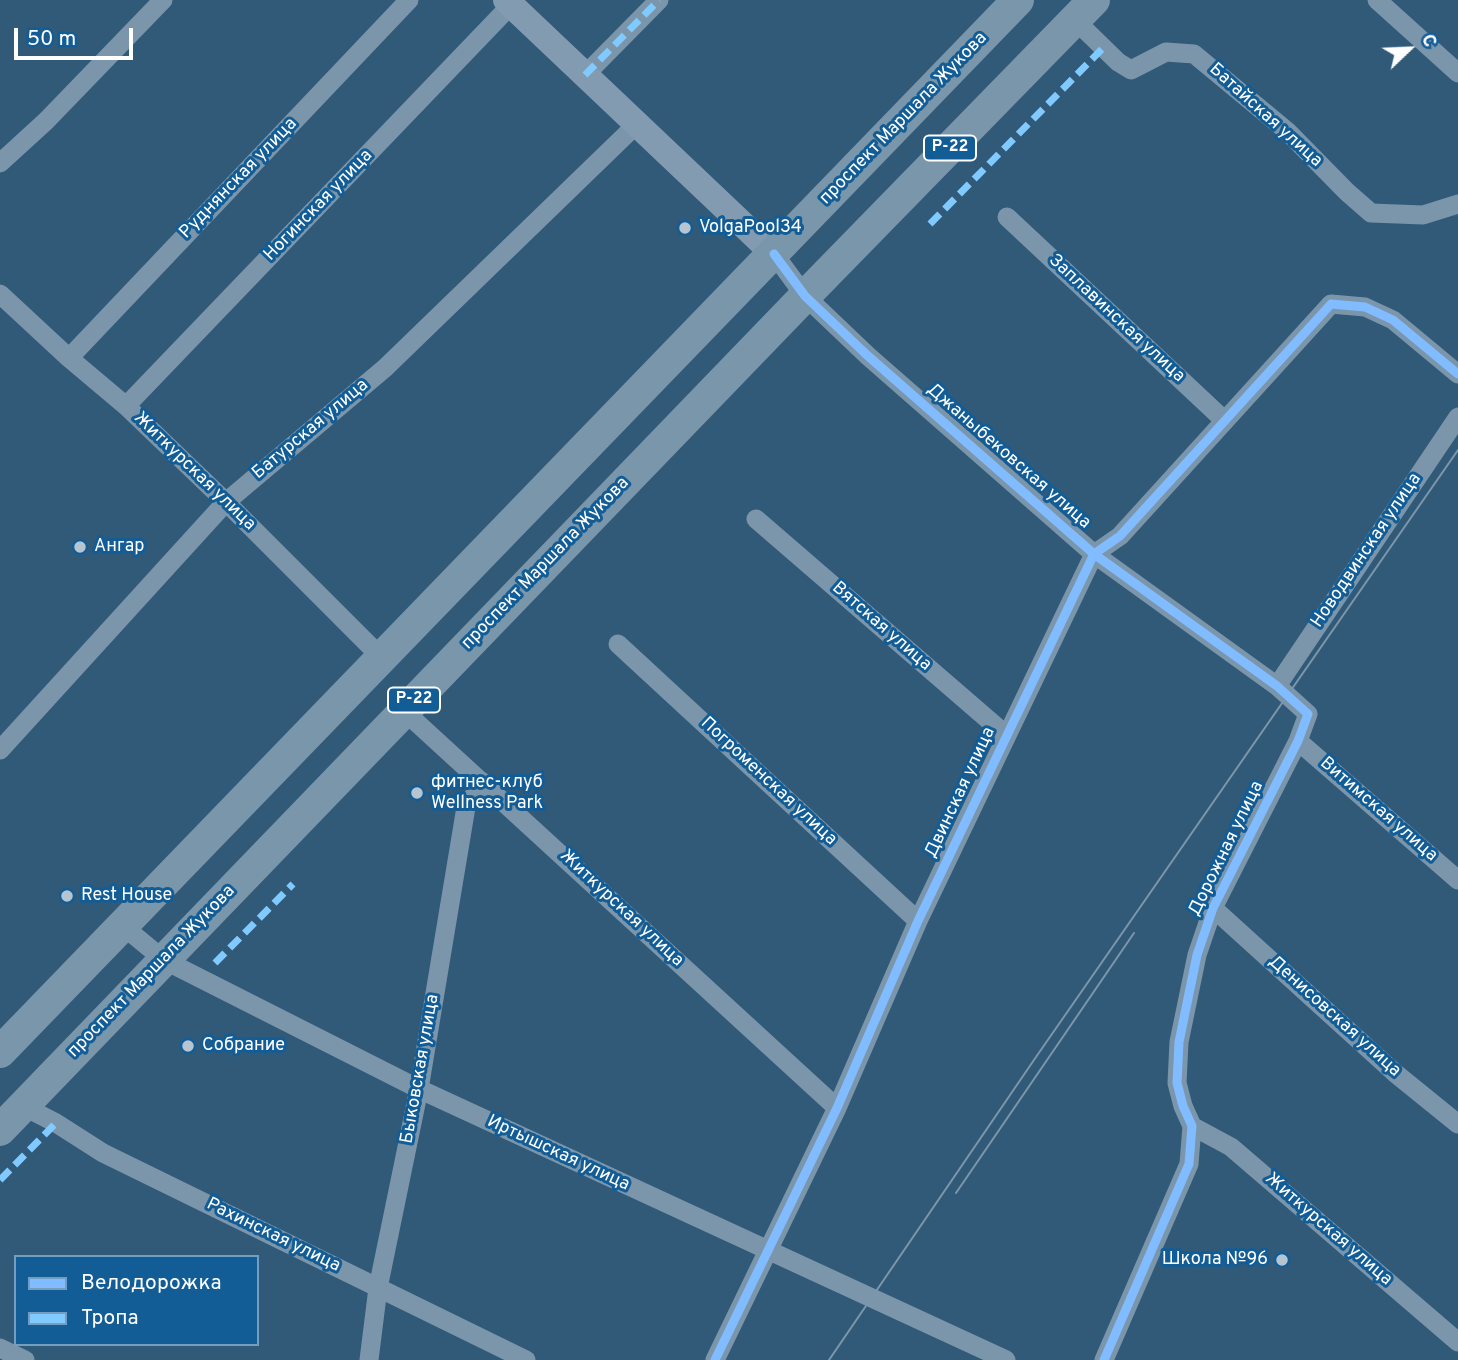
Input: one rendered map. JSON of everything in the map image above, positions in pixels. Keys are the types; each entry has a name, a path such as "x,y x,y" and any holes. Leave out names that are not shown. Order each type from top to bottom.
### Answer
{"highway":[{"name":"проспект Маршала Жукова","path":"0,1052 1018,0"},
{"name":"проспект Маршала Жукова","path":"0,1130 1084,10"}],"main road":[{"name":"Джаныбековская улица","path":"508,3 774,254"}],"street":[{"path":"0,163 46,121 163,0"},
{"name":"Руднянская улица","path":"69,358 409,0"},
{"path":"585,75 659,0"},
{"path":"1377,0 1458,73"},
{"name":"Ногинская улица","path":"127,406 508,3"},
{"name":"Батайская улица","path":"1084,10 1118,62 1131,70 1166,52 1194,54 1287,131 1371,213 1423,215 1458,204"},
{"name":"Батурская улица","path":"4,740 226,502 385,368 637,124"},
{"name":"Заплавинская улица","path":"1007,217 1225,421"},
{"name":"Джаныбековская улица","path":"774,254 805,296 867,356 1094,554 1277,686 1308,714"},
{"name":"Житкурская улица","path":"0,294 69,358 127,406 381,657"},
{"name":"Двинская улица","path":"715,1360 837,1108 918,921 1094,554 1120,536 1331,304 1365,307 1393,320 1458,374"},
{"name":"Новодвинская улица","path":"1277,686 1458,417"},
{"name":"Вятская улица","path":"757,519 1006,735"},
{"name":"Погроменская улица","path":"618,644 918,921"},
{"name":"Житкурская улица","path":"404,710 837,1108"},
{"name":"Дорожная улица","path":"1104,1360 1189,1164 1192,1126 1177,1083 1179,1042 1197,955 1213,908 1298,741 1308,714"},
{"name":"Витимская улица","path":"1298,741 1458,880"},
{"name":"Быковская улица","path":"369,1360 378,1288 419,1089 466,807 483,782"},
{"name":"Денисовская улица","path":"1213,908 1395,1073 1458,1124"},
{"name":"Иртышская улица","path":"123,926 164,960 419,1089 1006,1360"},
{"name":"Рахинская улица","path":"23,1106 103,1153 526,1360"},
{"name":"Житкурская улица","path":"1192,1126 1231,1147 1458,1342"},
{"path":"0,1348 25,1360"}],"tram line":[{"path":"829,1360 1458,450"},
{"path":"956,1193 1134,933"}],"marked path":[{"path":"585,75 659,0"},
{"path":"930,224 1103,48"},
{"path":"215,963 293,884"},
{"path":"0,1180 56,1123"}],"cycle path":[{"path":"774,254 805,296 868,356 1094,554 1277,686 1308,714 1298,741 1213,908 1197,955 1179,1042 1177,1083 1192,1126 1189,1164 1104,1360"},
{"path":"715,1360 837,1108 918,921 1094,554 1120,536 1331,304 1365,307 1393,320 1458,374"}],"place":[{"name":"VolgaPool34","path":"685,228"},
{"name":"Ангар","path":"80,547"},
{"name":"фитнес-клуб Wellness Park","path":"417,793"},
{"name":"Rest House","path":"67,896"},
{"name":"Собрание","path":"188,1046"},
{"name":"Школа №96","path":"1282,1260"}]}
